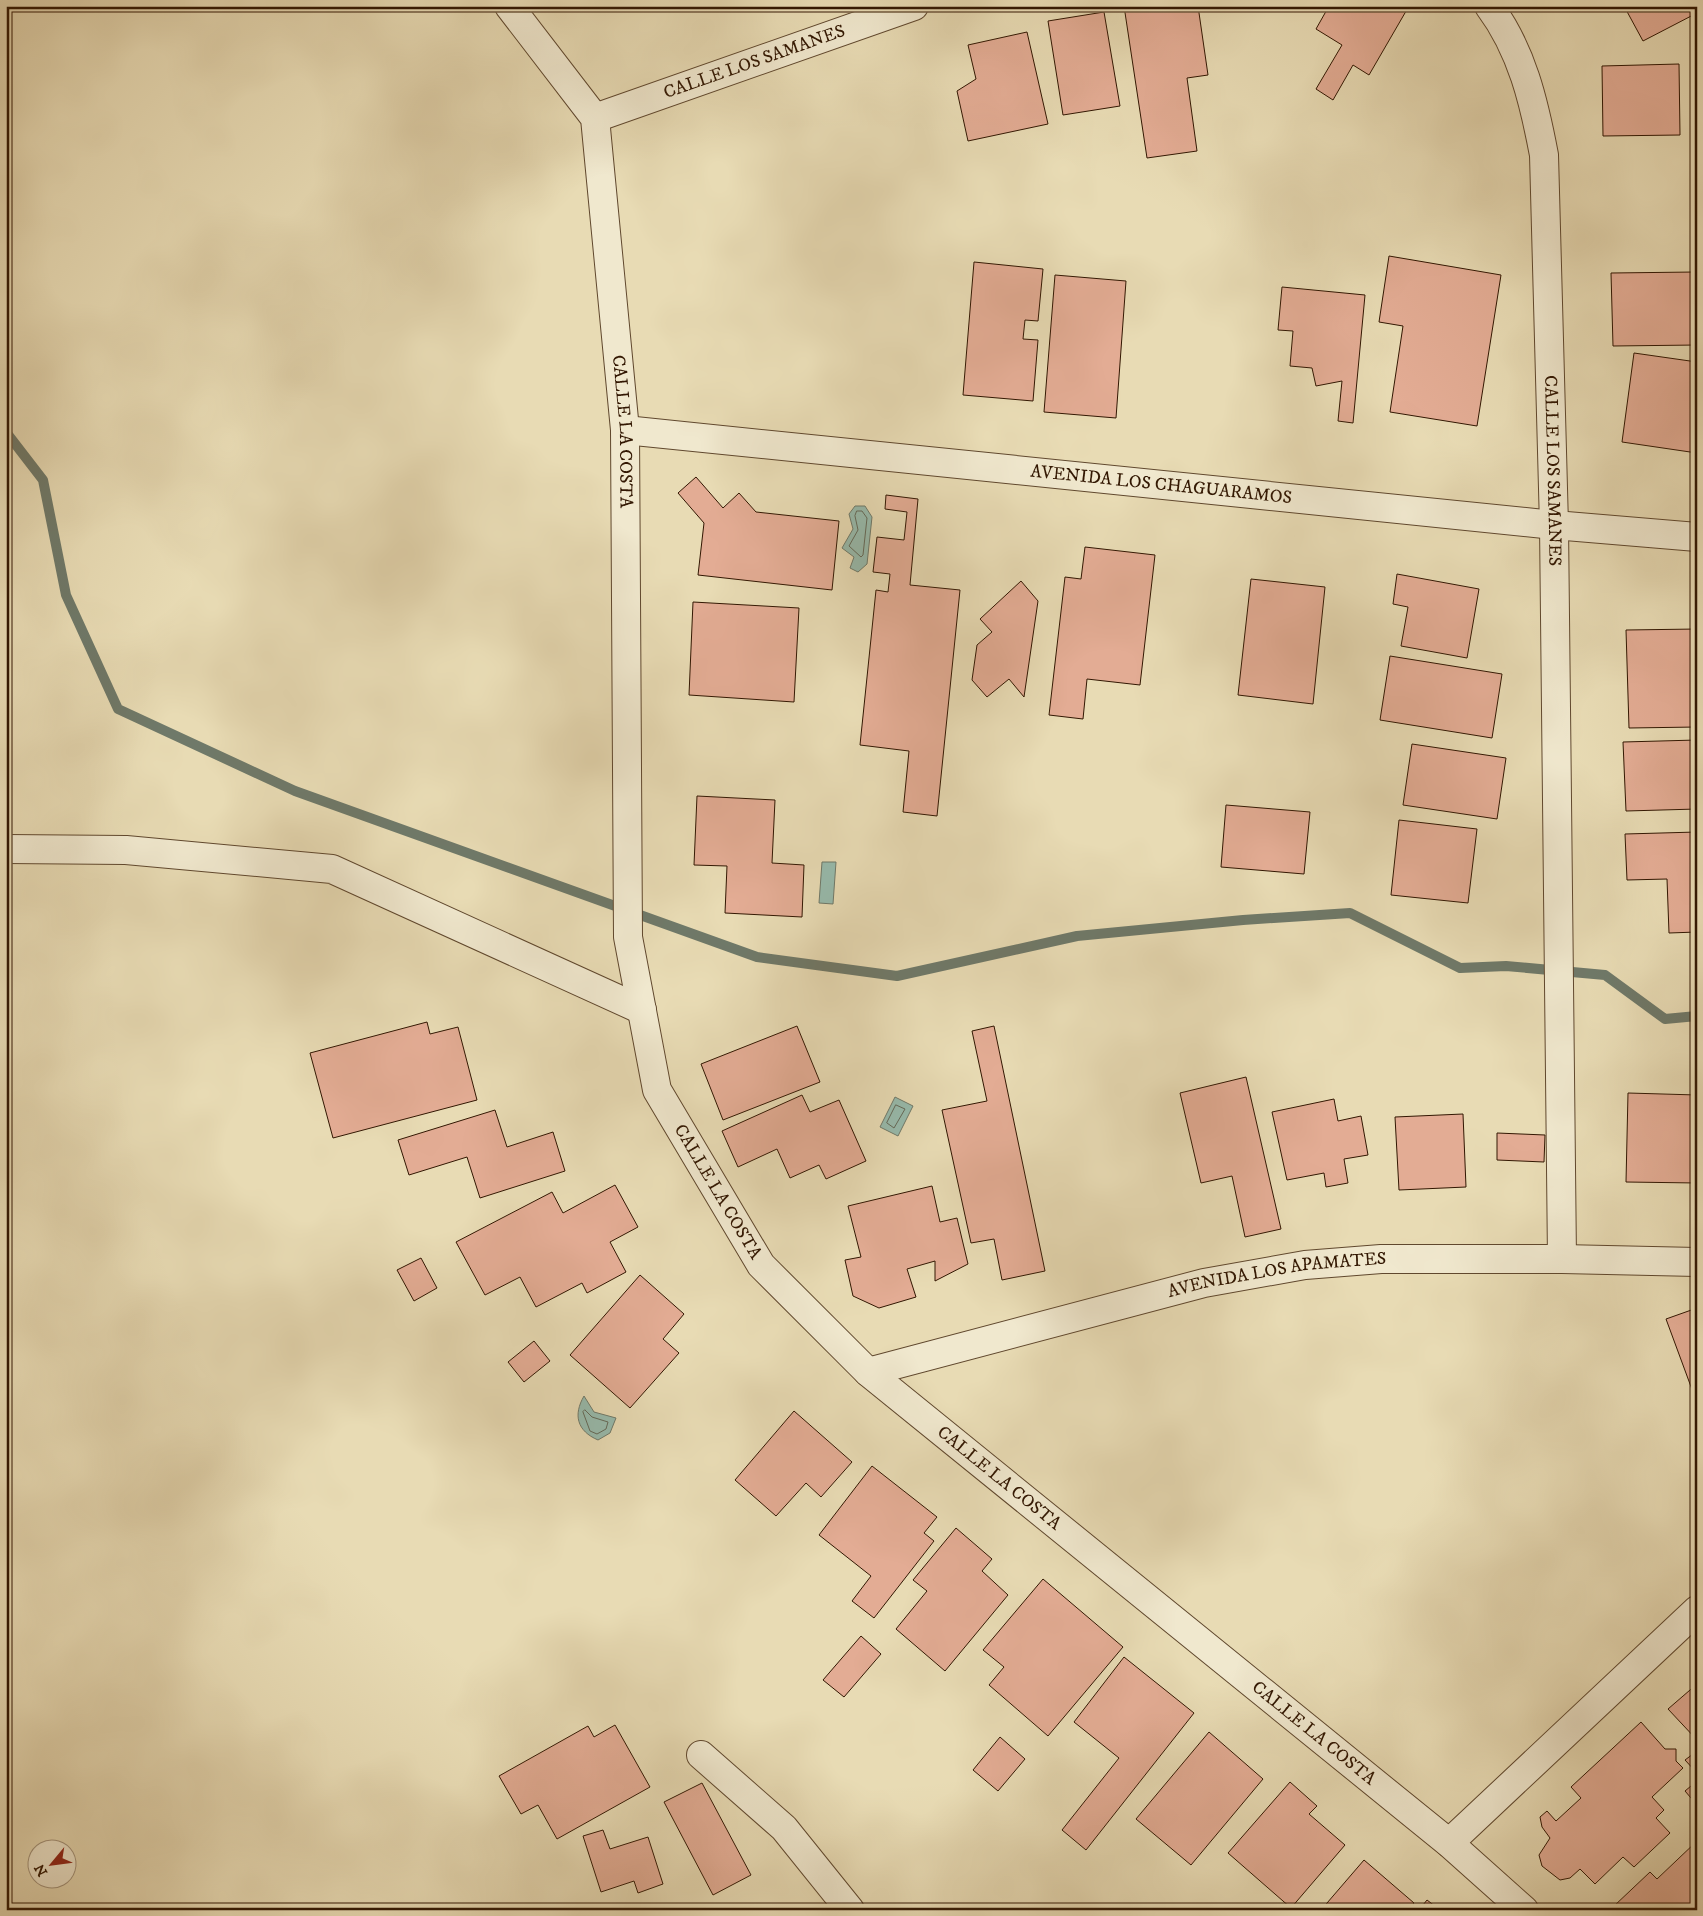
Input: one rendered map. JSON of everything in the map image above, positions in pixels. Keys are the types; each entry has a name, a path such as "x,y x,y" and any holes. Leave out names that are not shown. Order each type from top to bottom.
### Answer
{"street":[{"path":"509,6 595,118"},
{"name":"CALLE LOS SAMANES","path":"595,118 914,6"},
{"name":"CALLE LOS SAMANES","path":"1489,6 1500,20 1522,65 1536,112 1544,154 1554,525 1562,1259"},
{"name":"CALLE LA COSTA","path":"595,118 624,430 628,937 657,1090 761,1265 868,1372 1449,1843 1524,1910"},
{"name":"AVENIDA LOS CHAGUARAMOS","path":"624,430 1554,525 1697,537"},
{"path":"6,849 126,850 332,869 642,1010"},
{"name":"AVENIDA LOS APAMATES","path":"868,1372 1204,1283 1305,1265 1381,1259 1562,1259 1697,1262"},
{"path":"1449,1843 1697,1610"},
{"path":"701,1755 784,1828 850,1910"}],"water":[{"path":"855,506 865,506 872,517 867,564 858,572 850,568 854,557 842,548 853,529 849,514"},
{"path":"822,862 836,862 833,904 819,903"},
{"path":"895,1097 913,1106 898,1136 880,1127"},
{"path":"584,1396 594,1412 616,1418 610,1433 598,1440 585,1432 579,1422 579,1410"}],"building":[{"path":"1124,6 1198,6 1208,75 1187,78 1197,151 1147,158"},
{"path":"1329,6 1409,6 1369,75 1353,65 1333,100 1316,89 1342,45 1316,29"},
{"path":"1624,6 1697,6 1697,13 1643,41"},
{"path":"1104,12 1120,106 1063,115 1048,21"},
{"path":"1027,32 1048,124 968,141 957,91 976,79 968,45"},
{"path":"1679,64 1680,135 1603,136 1602,66"},
{"path":"1389,256 1501,275 1477,426 1390,412 1403,326 1379,322"},
{"path":"974,262 1043,269 1038,321 1025,320 1023,339 1038,340 1033,401 963,395"},
{"path":"1695,272 1697,345 1613,346 1611,273"},
{"path":"1055,275 1126,281 1116,418 1044,412"},
{"path":"1282,287 1365,295 1353,423 1338,421 1342,381 1316,386 1312,368 1290,366 1293,331 1278,330"},
{"path":"1634,353 1697,362 1697,453 1622,442"},
{"path":"696,477 723,508 739,493 756,512 839,521 832,590 698,575 704,523 678,493"},
{"path":"886,495 918,499 910,585 960,590 937,816 903,812 909,751 860,745 876,590 888,592 890,574 873,572 877,537 904,540 907,512 885,509"},
{"path":"1085,547 1155,555 1140,685 1087,679 1083,719 1049,715 1065,577 1081,579"},
{"path":"1397,574 1479,589 1467,658 1401,646 1408,607 1393,604"},
{"path":"1251,579 1325,587 1313,704 1238,695"},
{"path":"1021,581 1038,601 1024,697 1009,679 987,697 972,680 977,645 992,632 980,619"},
{"path":"693,602 799,608 794,702 689,695"},
{"path":"1697,629 1697,727 1629,728 1626,630"},
{"path":"1390,656 1502,674 1492,738 1380,720"},
{"path":"1697,740 1697,809 1626,811 1623,742"},
{"path":"1412,744 1506,758 1497,819 1403,805"},
{"path":"697,796 775,800 772,863 804,865 802,917 725,913 727,866 694,865"},
{"path":"1226,805 1310,812 1304,874 1221,867"},
{"path":"1399,820 1477,829 1468,903 1391,895"},
{"path":"1697,832 1697,932 1669,933 1667,879 1627,880 1625,834"},
{"path":"427,1022 430,1034 458,1027 477,1100 333,1138 310,1053"},
{"path":"797,1026 820,1082 723,1120 701,1064"},
{"path":"994,1026 1045,1271 1002,1280 994,1239 971,1243 942,1110 987,1101 972,1031"},
{"path":"1246,1077 1281,1229 1245,1237 1232,1176 1201,1183 1180,1093"},
{"path":"1628,1093 1697,1095 1697,1183 1626,1182"},
{"path":"802,1095 810,1112 839,1100 866,1161 826,1179 819,1165 790,1178 777,1149 738,1167 722,1131"},
{"path":"1334,1099 1338,1121 1361,1116 1368,1155 1344,1159 1348,1183 1326,1187 1324,1173 1287,1180 1272,1112"},
{"path":"495,1110 507,1147 553,1132 565,1171 480,1198 467,1157 409,1175 398,1140"},
{"path":"1463,1114 1466,1187 1399,1190 1395,1117"},
{"path":"1497,1133 1545,1135 1544,1162 1497,1160"},
{"path":"615,1185 638,1227 610,1242 626,1272 587,1293 582,1283 536,1307 520,1277 485,1295 456,1242 552,1192 563,1213"},
{"path":"932,1186 940,1222 957,1218 968,1264 935,1281 935,1261 907,1269 916,1297 879,1308 853,1296 845,1260 861,1257 848,1206"},
{"path":"421,1258 437,1288 414,1301 397,1270"},
{"path":"640,1275 684,1314 663,1339 679,1353 630,1408 570,1355"},
{"path":"1697,1308 1697,1403 1666,1319"},
{"path":"534,1341 550,1361 524,1382 508,1362"},
{"path":"794,1411 852,1462 821,1497 806,1483 776,1516 735,1480"},
{"path":"872,1466 937,1517 924,1533 934,1541 874,1618 852,1601 871,1576 819,1535"},
{"path":"956,1528 992,1559 982,1571 1008,1595 945,1671 896,1629 927,1591 913,1580"},
{"path":"1043,1579 1123,1647 1048,1736 989,1685 1004,1667 983,1650"},
{"path":"861,1636 881,1654 844,1697 823,1680"},
{"path":"1124,1657 1194,1713 1086,1850 1062,1830 1119,1758 1074,1722"},
{"path":"1697,1684 1697,1740 1668,1709"},
{"path":"1641,1722 1665,1749 1676,1749 1676,1761 1683,1768 1652,1797 1664,1810 1656,1818 1670,1833 1634,1867 1623,1857 1595,1884 1580,1869 1570,1878 1560,1880 1542,1866 1539,1855 1550,1838 1542,1827 1540,1817 1547,1811 1556,1821 1581,1798 1571,1787"},
{"path":"615,1725 650,1787 557,1839 538,1805 521,1814 499,1776 588,1726 594,1737"},
{"path":"1209,1732 1263,1779 1191,1865 1136,1819"},
{"path":"1000,1737 1025,1759 998,1791 973,1770"},
{"path":"1697,1751 1697,1773 1685,1760"},
{"path":"1697,1781 1697,1805 1685,1791"},
{"path":"1290,1782 1317,1806 1309,1814 1345,1845 1291,1908 1228,1853"},
{"path":"702,1783 751,1875 713,1895 664,1802"},
{"path":"603,1830 610,1849 648,1837 663,1884 638,1893 634,1881 601,1892 583,1836"},
{"path":"1697,1841 1697,1910 1618,1910 1614,1906 1650,1872 1657,1879"},
{"path":"1364,1860 1414,1903 1408,1910 1321,1910"},
{"path":"1427,1900 1440,1910 1419,1910"}],"waterway":[{"path":"6,432 43,480 66,595 118,709 295,791 757,957 897,976 1077,936 1243,920 1350,913 1460,968 1506,966 1605,975 1665,1019 1697,1016"}]}
